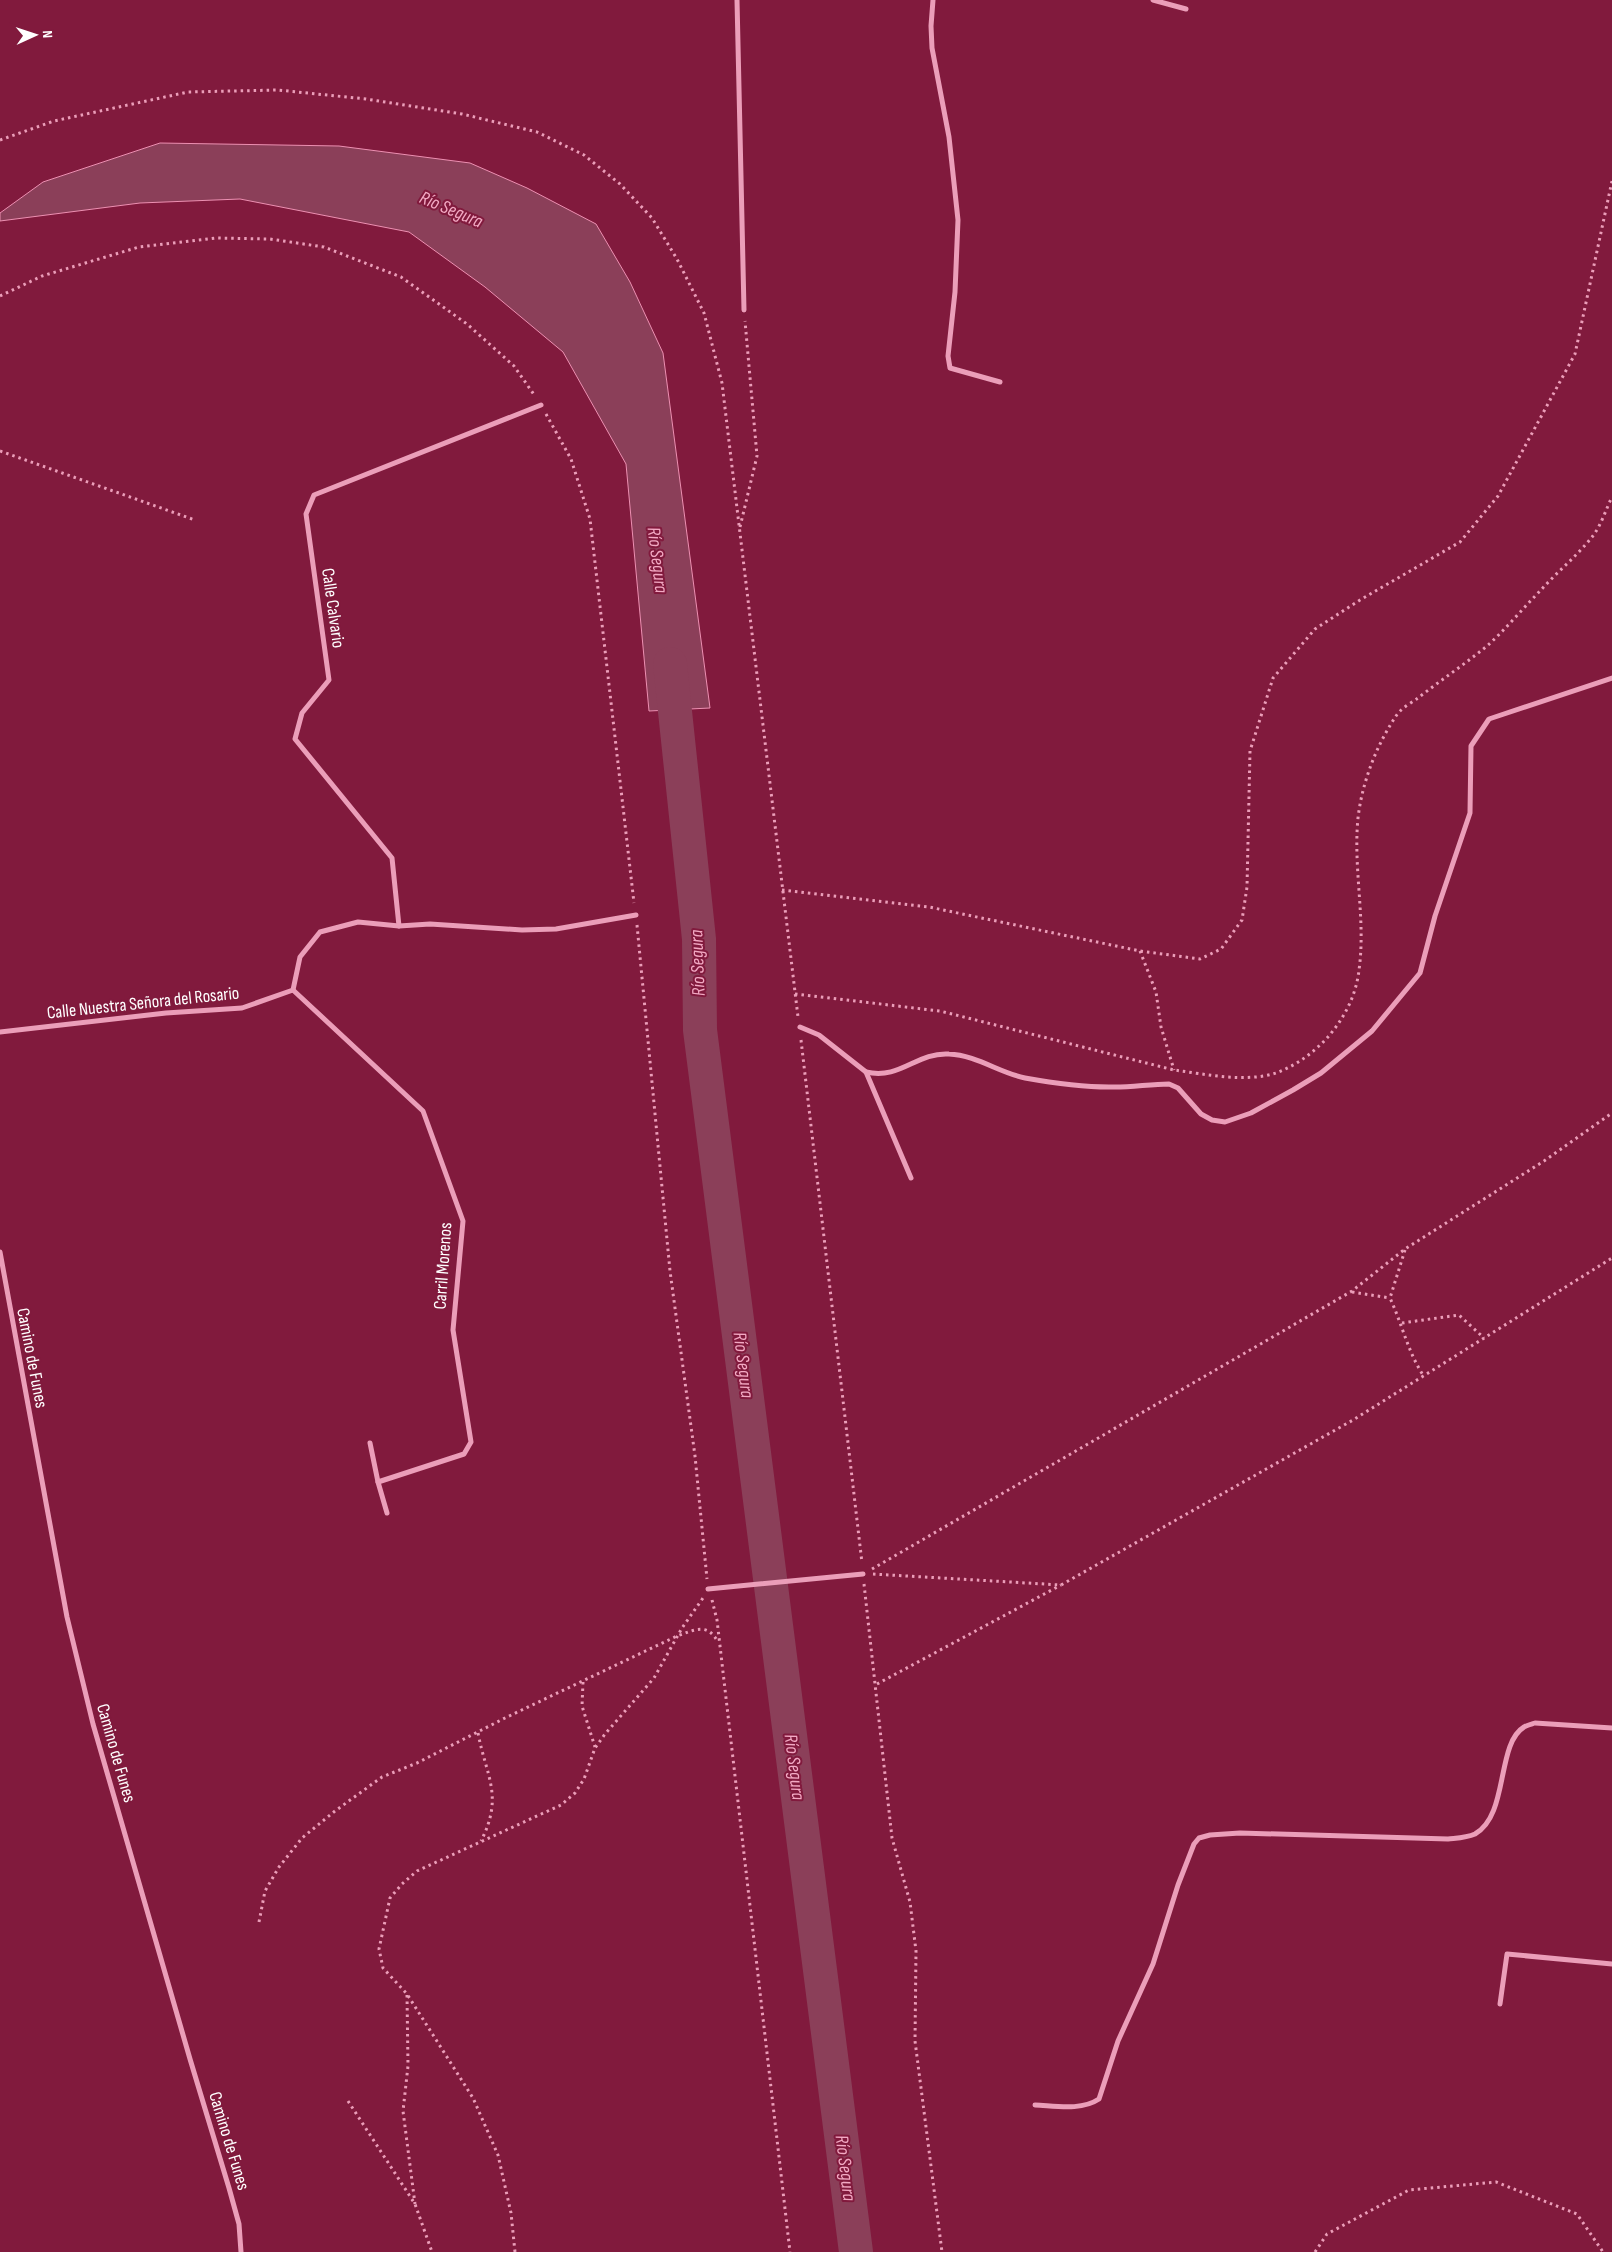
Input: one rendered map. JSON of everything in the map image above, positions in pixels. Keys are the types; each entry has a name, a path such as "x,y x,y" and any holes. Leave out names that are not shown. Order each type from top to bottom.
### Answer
{"street":[{"path":"736,0 744,310"},
{"path":"933,0 932,48 949,137 958,220 955,292 948,356 950,368 1000,382"},
{"path":"1153,0 1186,9"},
{"name":"Calle Calvario","path":"398,926 392,858 295,739 302,713 329,680 306,514 314,495 541,405"},
{"path":"866,1072 889,1074 920,1059 950,1054 965,1057 1022,1077 1046,1082 1109,1087 1169,1084 1178,1088 1201,1114 1212,1120 1225,1122 1251,1113 1314,1077 1372,1031 1420,973 1435,916 1470,813 1472,746 1488,719 1612,678"},
{"path":"292,990 300,956 320,932 358,922 398,926 430,924 522,930 556,929 636,914"},
{"name":"Calle Nuestra Señora del Rosario","path":"0,1032 166,1012 242,1008 292,990"},
{"name":"Carril Morenos","path":"292,990 423,1111 463,1221 453,1330 471,1442 464,1454 378,1482"},
{"path":"800,1027 819,1036 866,1072 911,1178"},
{"name":"Camino de Funes","path":"0,1252 67,1617 93,1724 239,2224 241,2252"},
{"path":"370,1443 378,1482 388,1513"},
{"path":"708,1589 863,1574"},
{"path":"1035,2105 1083,2106 1099,2099 1118,2040 1153,1964 1178,1885 1194,1844 1199,1838 1240,1832 1448,1839 1466,1837 1476,1833 1485,1825 1493,1813 1511,1746 1517,1734 1524,1726 1535,1723 1612,1728"},
{"path":"1500,2004 1507,1954 1612,1964"}],"path":[{"path":"0,140 54,121 188,92 278,90 366,99 462,114 538,132 584,155 620,184 652,218 677,258 704,313 722,383 800,1027 892,1838 910,1902 913,1922 916,1951 914,2041 942,2252"},
{"path":"782,890 929,907 1140,950 1200,959 1221,949 1242,920 1247,887 1250,751 1272,678 1315,629 1360,600 1460,542 1498,496 1575,354 1612,181"},
{"path":"739,529 757,456 744,310"},
{"path":"0,451 195,520"},
{"path":"795,994 940,1011 1174,1070 1249,1077 1275,1073 1313,1051 1326,1039 1347,1010 1355,990 1359,970 1358,818 1376,752 1398,714 1487,645 1593,536 1612,497"},
{"path":"1140,950 1156,992 1161,1028 1178,1088"},
{"path":"863,1574 1352,1292 1405,1249 1544,1161 1612,1113"},
{"path":"1405,1249 1390,1298 1402,1323 1414,1362 1423,1376"},
{"path":"876,1684 1061,1585 1353,1420 1612,1258"},
{"path":"1352,1292 1390,1298"},
{"path":"1402,1323 1459,1315 1484,1338"},
{"path":"863,1574 1061,1585"},
{"path":"515,2252 512,2213 498,2155 473,2098 407,1994 383,1968 379,1949 390,1898 417,1871 561,1805 575,1793 584,1779 595,1748 654,1678 677,1636 708,1589"},
{"path":"259,1922 265,1891 279,1867 302,1838 382,1777 417,1763 677,1636 703,1629 714,1634 720,1645"},
{"path":"583,1682 582,1706 595,1748"},
{"path":"478,1733 482,1756 489,1770 492,1786 492,1810 489,1826 481,1841"},
{"path":"407,1994 408,2066 403,2111 415,2204 432,2252"},
{"path":"348,2101 415,2204"},
{"path":"1315,2252 1327,2234 1409,2190 1496,2182 1577,2214 1603,2252"}],"water":[{"path":"160,143 339,146 470,163 527,188 596,224 630,282 663,353 710,708 649,711 626,464 563,352 485,287 409,232 240,199 140,203 0,221 0,213 43,182"}],"waterway":[{"name":"Río Segura","path":"670,664 699,939 700,1030 856,2252"}]}
